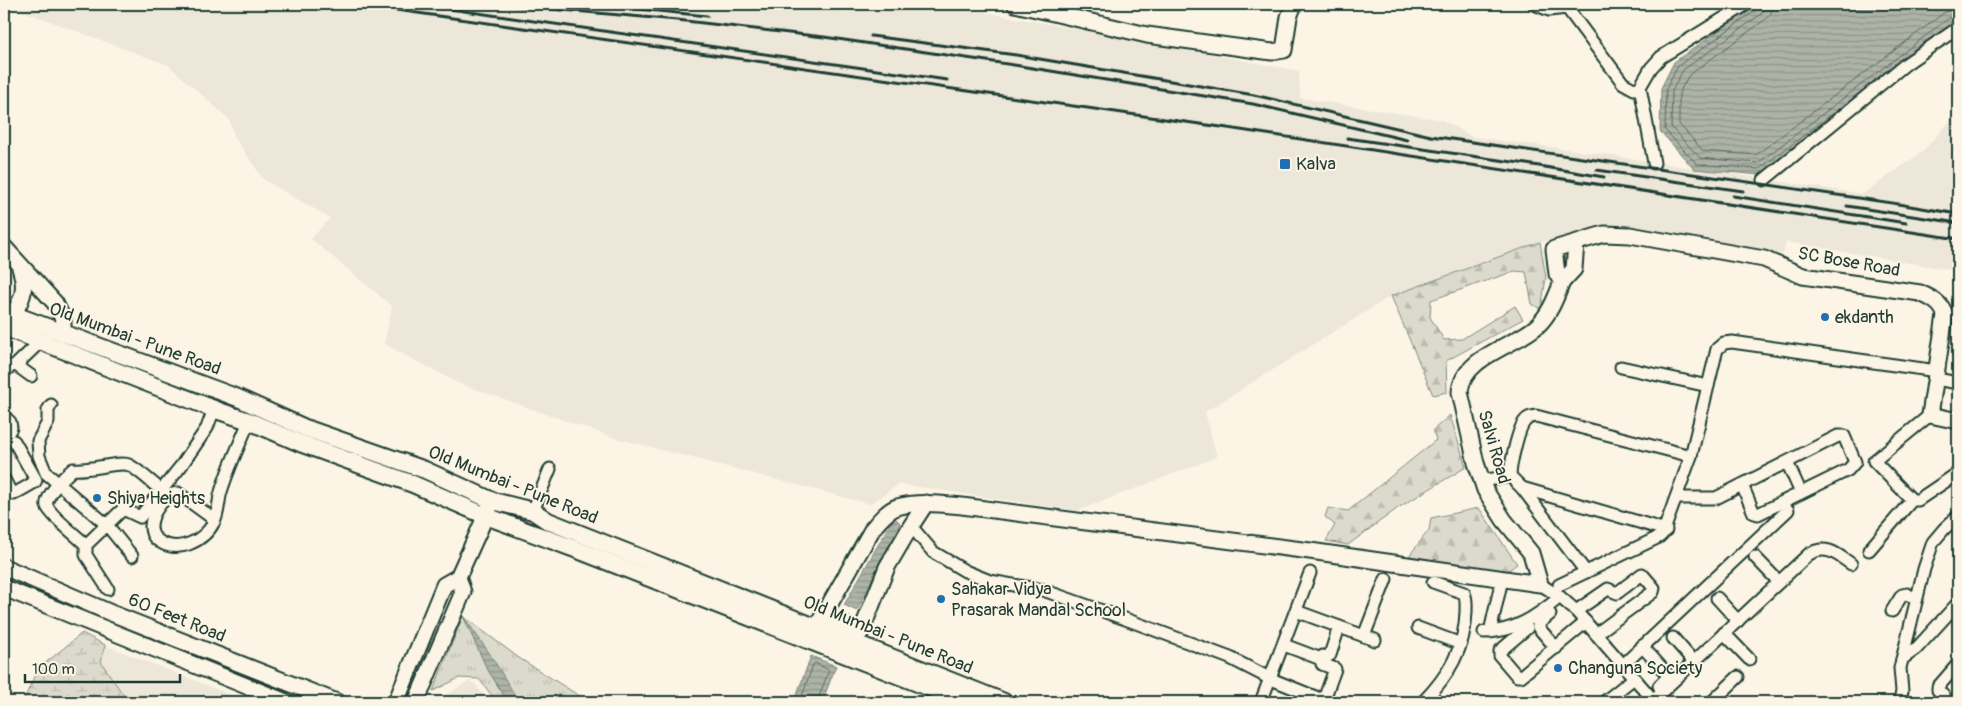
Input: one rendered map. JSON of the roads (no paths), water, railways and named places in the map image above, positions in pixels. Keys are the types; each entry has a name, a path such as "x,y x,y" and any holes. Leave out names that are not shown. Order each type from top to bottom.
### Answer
{"main road":[{"name":"Old Mumbai - Pune Road","path":"7,320 63,334 238,398 302,436 486,516 816,628 966,702"},
{"name":"Old Mumbai - Pune Road","path":"7,320 41,342 214,409 249,421 425,470 493,501 533,511 548,521 626,550 1004,702"}],"street":[{"path":"1016,4 1147,35 1272,52 1284,50 1294,4"},
{"path":"1534,4 1549,10 1567,8 1623,83 1634,88 1640,87"},
{"path":"1654,163 1640,87 1651,68 1661,57 1747,4"},
{"path":"1764,180 1907,63 1958,28"},
{"name":"SC Bose Road","path":"1562,282 1556,274 1554,249 1604,234 1630,235 1764,259 1803,276 1920,293 1938,303 1943,308 1945,315 1930,415"},
{"name":"Salvi Road","path":"1540,584 1531,553 1504,520 1485,490 1476,463 1460,392 1460,384 1472,367 1537,326 1552,306 1562,282 1574,269 1576,242"},
{"path":"4,247 20,267 55,303 63,320 63,334"},
{"path":"7,320 20,304 24,292 24,279 20,267"},
{"path":"4,372 10,366 16,365 41,342"},
{"path":"1559,585 1659,537 1666,530 1691,456 1717,349 1724,343 1732,342 1937,375 1958,382"},
{"path":"16,365 31,376"},
{"path":"1621,367 1708,386"},
{"path":"51,404 48,410 48,422 38,440 40,456 46,473 107,525 132,556"},
{"path":"108,589 86,554 86,545 123,509 140,517 181,466 207,428 214,409"},
{"path":"1958,421 1930,415 1874,461 1912,500 1918,500 1958,473"},
{"path":"4,416 10,422 11,428 4,440 14,441 36,480 14,494 4,479"},
{"path":"1586,572 1522,488 1510,476 1510,467 1523,424 1530,417 1536,416 1691,456"},
{"path":"215,520 178,493 174,493 160,504 150,524 152,534 165,544 186,545 199,540 205,535 215,520 221,493 249,421"},
{"path":"1676,498 1716,498 1838,436 1844,436 1846,439 1855,462 1852,467 1756,514 1742,485"},
{"path":"1787,462 1801,493"},
{"path":"86,545 52,513 47,505 48,496 73,469 84,471 119,463 128,465 161,490"},
{"path":"533,511 550,469"},
{"path":"1482,481 1510,476"},
{"path":"1522,488 1666,530"},
{"path":"1869,550 1912,500"},
{"path":"396,702 444,585 458,577 493,501"},
{"path":"869,648 863,640 861,632 887,567 926,503"},
{"path":"861,632 816,628 873,528 896,507 926,503 962,506 1310,551 1540,584 1576,611 1652,699"},
{"path":"1622,666 1788,510"},
{"path":"1900,702 1902,691 1900,668 1916,599 1933,542 1958,516"},
{"path":"911,526 933,552 965,570 990,581 1043,590 1230,658 1271,679 1323,701 1335,671 1333,668 1322,664 1321,659"},
{"path":"1652,699 1814,551 1832,550 1851,564"},
{"path":"1755,556 1778,582"},
{"name":"60 Feet Road","path":"4,567 92,605 337,702"},
{"path":"1261,702 1310,573"},
{"path":"1576,611 1608,589 1617,593 1642,574 1645,575 1654,588 1653,592 1596,634"},
{"path":"416,702 462,592 458,577"},
{"path":"1296,611 1370,638 1386,579"},
{"path":"1502,579 1487,632 1504,630 1520,625 1562,599"},
{"path":"1423,702 1438,686 1458,656 1466,629 1465,595 1463,592 1433,582"},
{"name":"60 Feet Road","path":"4,588 286,702"},
{"path":"1892,611 1902,595 1907,594 1916,599"},
{"path":"1717,598 1738,621"},
{"path":"1556,648 1538,627 1538,624 1562,599"},
{"path":"1902,660 1916,650 1958,603"},
{"path":"85,620 92,605"},
{"path":"1527,628 1500,651 1500,656 1517,676 1521,676 1586,622"},
{"path":"1284,645 1321,659 1323,656 1327,657 1330,655 1339,627"},
{"path":"1418,628 1461,644"},
{"path":"1724,633 1749,660"},
{"path":"1673,638 1694,662"},
{"path":"1642,646 1668,676 1652,699"},
{"path":"1949,702 1938,690 1938,687 1958,664"},
{"path":"1712,702 1738,677"},
{"path":"1604,702 1634,678"}],"water":[{"path":"1757,4 1958,4 1958,26 1761,175 1694,169 1660,131 1661,88 1674,62"},
{"path":"894,517 904,527 881,560 857,611 844,605"},
{"path":"463,616 490,654 519,702 508,702 486,667"},
{"path":"811,656 836,666 822,702 794,702"}],"railway":[{"path":"354,4 1221,127 1958,239"},
{"path":"415,4 947,80"},
{"path":"492,4 677,20 824,37 1014,65 1253,104 1407,140"},
{"path":"589,4 707,16"},
{"path":"871,36 1016,55 1254,95 1431,136 1958,214"},
{"path":"1347,138 1604,177"},
{"path":"1597,170 1743,191"},
{"path":"1733,196 1906,223"},
{"path":"1847,206 1958,223"}],"place":[{"name":"Kalva","path":"1285,164"},
{"name":"ekdanth","path":"1825,317"},
{"name":"Shiya Heights","path":"97,498"},
{"name":"Sahakar Vidya Prasarak Mandal School","path":"941,599"},
{"name":"Changuna Society","path":"1558,668"}]}
